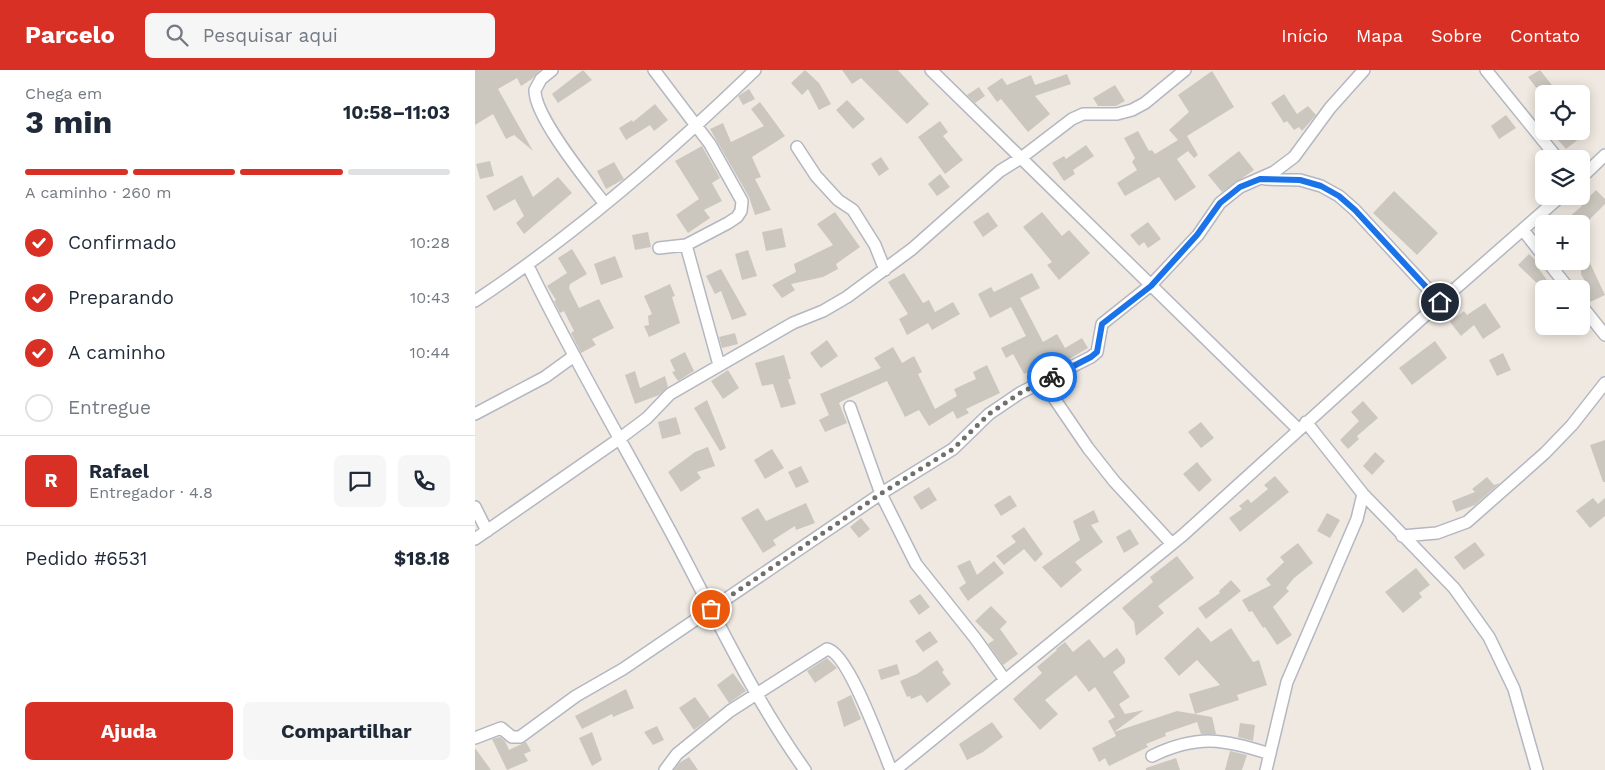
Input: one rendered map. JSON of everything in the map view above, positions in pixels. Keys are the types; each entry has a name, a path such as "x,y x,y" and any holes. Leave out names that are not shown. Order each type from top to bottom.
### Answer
{"street":[{"path":"552,70 541,79 535,90 538,107 577,168 605,204"},
{"path":"653,70 697,125 742,202 741,211 737,217 728,223 686,245 659,248"},
{"path":"475,301 528,266 605,204 697,125 755,70"},
{"path":"931,70 1151,286 1302,426 1402,536 1454,588 1489,637 1514,689 1537,770"},
{"path":"475,539 619,439 647,418 670,394 793,323 823,311 885,270 954,214 1001,171 1072,119 1083,114 1117,114 1132,110 1145,103 1185,70"},
{"path":"475,738 497,728 501,728 511,737 520,737 576,696 623,669 881,494 953,449 989,414 1020,393 1091,357 1097,352 1102,324 1151,286 1197,235 1220,203 1240,187 1274,172 1294,157 1330,108 1364,70"},
{"path":"1486,70 1551,150"},
{"path":"797,147 816,176 837,200 853,210 875,244 885,270"},
{"path":"1590,169 1605,155"},
{"path":"1260,179 1300,180 1321,186 1339,196 1355,210 1440,302"},
{"path":"895,770 1172,544 1440,302 1551,205"},
{"path":"1523,230 1535,245"},
{"path":"686,245 719,366"},
{"path":"528,266 573,356 755,693 772,722 805,770"},
{"path":"1554,270 1562,280"},
{"path":"1590,316 1605,335"},
{"path":"475,414 545,377 573,356"},
{"path":"1043,382 1087,448 1114,481 1172,544"},
{"path":"1402,536 1437,533 1467,522 1545,453 1572,426 1605,383"},
{"path":"850,407 881,494 916,564 975,638 1005,680"},
{"path":"1265,770 1287,682 1357,519 1363,494"},
{"path":"475,507 487,531"},
{"path":"665,770 677,754 755,693 827,649 833,650 843,661 868,713 891,770"},
{"path":"1152,756 1179,746 1214,740 1235,743 1270,754"}],"building":[{"path":"475,70 540,70 532,79 521,86 517,78 498,89 533,151 514,135 506,139 493,114 475,125"},
{"path":"583,70 592,80 558,103 552,94"},
{"path":"805,70 819,83 831,104 819,110 808,89 802,95 791,83"},
{"path":"842,70 898,70 929,104 907,124 861,78 852,84"},
{"path":"1540,70 1552,85 1535,86 1528,77"},
{"path":"1212,71 1234,107 1187,136 1198,155 1194,158 1188,151 1177,159 1196,187 1175,201 1159,177 1125,196 1117,183 1137,170 1132,162 1135,158 1124,138 1138,131 1149,151 1152,150 1155,154 1178,140 1169,130 1189,112 1178,95"},
{"path":"1067,74 1071,84 1035,96 1050,114 1028,132 1001,99 997,102 987,88 1002,78 1007,85 1031,75 1035,85"},
{"path":"1115,85 1125,101 1116,106 1098,106 1093,98"},
{"path":"979,87 985,96 975,103 967,95"},
{"path":"749,89 755,99 743,105 738,96"},
{"path":"1284,94 1297,114 1308,106 1316,115 1302,131 1299,127 1294,130 1287,121 1284,123 1271,103"},
{"path":"847,100 865,119 853,129 836,110"},
{"path":"760,102 785,136 752,157 761,177 755,179 771,210 755,215 749,197 710,129 723,123 731,142 764,126 751,109"},
{"path":"655,104 668,120 654,131 650,125 626,140 619,128 632,120 633,122"},
{"path":"1506,115 1516,128 1499,139 1491,126"},
{"path":"940,121 948,132 943,136 963,160 945,174 918,137"},
{"path":"1558,140 1578,140 1566,149"},
{"path":"1086,145 1094,156 1073,170 1075,174 1064,181 1052,163 1064,156 1066,159"},
{"path":"702,146 720,178 712,183 722,201 704,210 710,218 688,233 676,215 699,199 675,161"},
{"path":"1239,151 1254,170 1222,192 1208,175"},
{"path":"881,157 889,169 879,176 871,164"},
{"path":"490,161 494,176 480,179 476,164"},
{"path":"614,162 624,179 606,189 597,171"},
{"path":"940,174 950,187 937,196 928,184"},
{"path":"522,175 533,197 558,177 572,193 524,234 516,223 524,216 515,199 494,211 486,196"},
{"path":"1596,190 1605,199 1605,204 1590,219 1590,215 1572,215 1581,205 1590,205 1590,196"},
{"path":"1394,191 1438,233 1417,255 1373,213"},
{"path":"835,212 860,247 836,264 838,269 823,277 791,284 795,290 782,298 772,285 796,272 794,264 833,245 817,224"},
{"path":"988,212 998,226 983,237 973,222"},
{"path":"1042,212 1062,236 1069,230 1090,253 1059,280 1047,265 1052,262 1023,227"},
{"path":"1148,222 1161,239 1148,248 1144,242 1139,246 1130,235"},
{"path":"782,228 786,247 766,251 762,232"},
{"path":"648,232 651,247 635,250 632,235"},
{"path":"572,249 587,274 570,284 569,288 579,308 599,299 614,328 592,339 596,345 581,353 571,333 574,331 564,311 560,313 554,301 556,300 547,286 567,273 558,258"},
{"path":"748,250 757,276 742,280 735,254"},
{"path":"1529,254 1535,260 1535,270 1540,270 1547,280 1535,281 1518,265"},
{"path":"615,256 623,277 601,285 594,264"},
{"path":"1590,263 1605,295 1590,302 1590,280 1584,280 1581,270 1590,270"},
{"path":"721,269 747,315 732,320 721,291 715,294 706,276"},
{"path":"904,273 923,303 929,300 935,312 953,302 960,314 932,330 928,323 907,335 899,319 908,314 888,282"},
{"path":"1032,273 1040,288 1020,298 1043,342 1057,334 1065,348 1082,338 1088,348 1059,365 1055,358 1024,374 1013,354 1006,358 1001,348 1026,336 1011,307 990,318 978,294 991,287 994,292"},
{"path":"670,284 675,296 672,297 680,323 649,337 644,326 649,325 648,316 652,314 644,296"},
{"path":"1485,303 1501,327 1483,339 1474,325 1461,336 1450,322 1464,311 1467,315"},
{"path":"735,333 738,344 722,348 719,337"},
{"path":"827,340 838,356 821,368 810,353"},
{"path":"1435,341 1447,358 1412,385 1399,368"},
{"path":"893,347 902,363 914,356 922,372 918,374 935,409 957,396 954,389 976,379 973,372 987,365 1000,393 966,409 969,413 957,419 953,411 929,426 919,410 905,417 887,381 839,403 847,423 825,432 819,420 829,415 820,394 881,368 874,358"},
{"path":"685,352 694,371 678,381 672,372 675,371 670,360"},
{"path":"1503,353 1511,370 1497,376 1489,360"},
{"path":"784,355 791,379 788,379 796,404 781,408 773,384 762,386 755,363"},
{"path":"728,370 739,388 723,399 711,381"},
{"path":"635,371 640,388 665,376 668,387 659,395 635,404 625,375"},
{"path":"707,400 726,448 720,451 694,408"},
{"path":"1363,401 1378,418 1357,436 1359,439 1348,449 1340,440 1359,421 1351,412"},
{"path":"676,417 681,434 662,439 658,422"},
{"path":"1201,422 1214,438 1201,448 1188,432"},
{"path":"1605,440 1605,482 1603,482 1590,445"},
{"path":"708,447 715,466 697,472 701,478 681,492 668,472 695,452"},
{"path":"772,449 784,468 765,479 754,460"},
{"path":"1375,452 1385,461 1372,475 1363,466"},
{"path":"1197,462 1212,480 1199,492 1183,474"},
{"path":"801,466 809,482 796,488 788,472"},
{"path":"1275,476 1289,492 1240,532 1229,518 1242,509 1239,506 1248,499 1251,503 1268,489 1264,485"},
{"path":"1487,477 1494,485 1500,483 1475,505 1456,512 1452,501 1475,492 1472,489"},
{"path":"929,487 937,500 921,510 913,497"},
{"path":"1010,495 1017,506 1001,516 994,505"},
{"path":"1593,498 1598,504 1605,498 1605,516 1590,528 1576,511"},
{"path":"806,503 815,523 796,530 795,526 773,540 776,545 763,553 741,518 758,508 766,521"},
{"path":"1094,510 1099,522 1091,525 1103,542 1075,562 1082,570 1061,588 1042,567 1080,540 1073,521"},
{"path":"1327,513 1340,520 1330,538 1317,531"},
{"path":"861,518 870,529 859,538 850,527"},
{"path":"1024,527 1043,554 1035,562 1024,549 1004,565 996,556 1016,542 1011,536"},
{"path":"1130,529 1139,544 1124,553 1116,537"},
{"path":"1475,542 1485,555 1464,570 1454,557"},
{"path":"1298,543 1313,563 1294,578 1286,588 1289,591 1273,607 1292,635 1277,645 1252,611 1249,612 1242,600 1271,585 1266,579 1284,562 1280,557"},
{"path":"1177,556 1194,578 1158,606 1164,613 1136,636 1134,622 1122,608 1153,582 1150,577"},
{"path":"970,560 977,575 994,561 1004,573 968,601 959,588 966,583 957,566"},
{"path":"1416,568 1430,585 1419,593 1422,597 1403,613 1385,592"},
{"path":"1231,580 1241,591 1206,619 1198,608 1220,593 1219,591"},
{"path":"920,594 930,607 919,615 909,601"},
{"path":"991,606 1007,622 1000,629 1018,654 1003,665 988,644 994,640 975,621"},
{"path":"1198,627 1211,642 1231,628 1253,662 1259,660 1267,685 1237,695 1239,700 1195,714 1189,694 1220,685 1197,660 1179,676 1164,658"},
{"path":"930,631 938,642 923,652 915,641"},
{"path":"1089,639 1104,658 1117,648 1125,659 1125,663 1113,672 1130,697 1119,704 1125,714 1144,710 1114,732 1108,721 1115,717 1095,687 1089,692 1076,675 1045,700 1058,714 1040,730 1013,699 1042,673 1037,667 1056,649 1065,642 1073,652"},
{"path":"827,658 837,668 815,683 807,671"},
{"path":"937,660 944,670 942,672 951,684 927,703 921,695 911,699 910,696 907,697 900,681 917,674"},
{"path":"897,664 900,674 881,680 878,670"},
{"path":"733,673 746,691 729,703 717,685"},
{"path":"626,689 634,708 613,717 612,714 582,729 575,716"},
{"path":"851,695 861,719 844,727 837,702"},
{"path":"695,697 710,718 694,730 679,708"},
{"path":"1177,711 1212,717 1216,734 1201,734 1197,722 1165,733 1166,736 1146,744 1148,747 1109,766 1105,758 1099,762 1092,748 1116,736 1114,732"},
{"path":"992,722 1003,737 983,752 967,760 959,744"},
{"path":"1240,723 1255,725 1253,741 1238,737"},
{"path":"657,726 664,740 653,745 644,732"},
{"path":"592,732 602,760 592,766 579,738"},
{"path":"500,737 505,741 509,750 526,742 531,751 524,754 528,761 507,770 492,739"},
{"path":"475,748 491,770 475,770"},
{"path":"1230,751 1247,755 1242,770 1225,770"},
{"path":"689,757 698,770 674,770 679,763"},
{"path":"1176,758 1180,770 1146,770 1146,768"}],"way so far":[{"path":"711,609 797,553 885,491 953,449 989,414 1020,393 1052,377"}],"route":[{"path":"1052,377 1097,352 1099,332 1102,324 1151,286 1197,235 1220,203 1240,187 1260,179 1300,180 1321,186 1339,196 1355,210 1440,302"}]}
